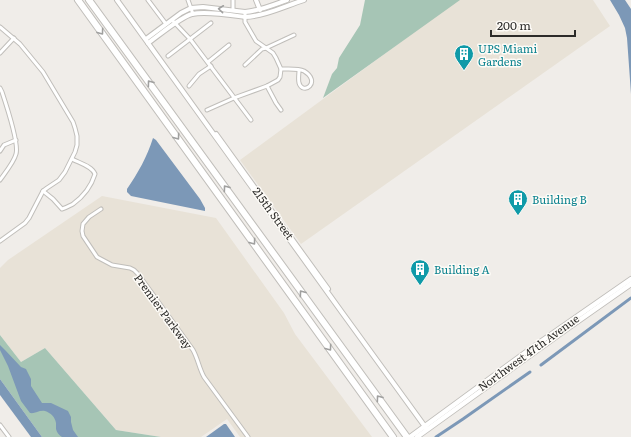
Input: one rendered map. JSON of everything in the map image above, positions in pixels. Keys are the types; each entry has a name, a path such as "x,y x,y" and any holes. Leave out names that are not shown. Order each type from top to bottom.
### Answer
{"highway":[{"path":"78,0 393,436"},
{"path":"89,0 408,437"}],"main road":[{"name":"Northwest 47th Avenue","path":"426,428 533,347 631,279"},
{"name":"Northwest 47th Avenue","path":"426,428 631,284"},
{"path":"408,437 426,428"},
{"path":"417,437 426,428"}],"street":[{"name":"215th Street","path":"117,0 426,428"},
{"path":"148,0 166,24"},
{"path":"188,0 194,14"},
{"path":"233,0 233,10"},
{"path":"256,0 260,15"},
{"path":"147,41 166,24 191,8 203,7 245,12 259,10 287,0"},
{"path":"147,41 189,15 201,13 245,17 260,15 304,0"},
{"path":"207,110 267,86 278,80 280,77 281,69 276,58 273,53 256,41 245,22 245,12"},
{"path":"172,20 190,39 251,120"},
{"path":"168,56 190,39 194,34 211,23"},
{"path":"0,26 20,44 43,72 73,122 77,136 77,145 72,159 63,176 43,191 25,223 0,241"},
{"path":"245,64 262,49 294,35"},
{"path":"0,54 14,38"},
{"path":"208,62 230,46"},
{"path":"189,86 199,74 211,66"},
{"path":"281,69 299,70 304,71 312,80 312,84 309,87 306,88 300,85 299,70"},
{"path":"267,86 281,110"},
{"path":"0,88 16,140 17,150 16,155 0,178"},
{"path":"0,152 4,145 16,140"},
{"path":"43,191 62,209 81,198 86,193 94,179 94,170 72,159"},
{"name":"Premier Parkway","path":"102,209 83,224 83,236 97,257 112,265 130,268 138,274 193,350 204,377 248,437"},
{"path":"0,427 9,437"}],"shaded area":[{"path":"458,0 593,0 610,26 301,244 240,160"},
{"path":"102,196 216,218 284,313 295,334 372,437 240,437 227,419 201,437 161,437 116,430 45,348 21,362 0,335 0,268 8,260"}],"green space":[{"path":"365,0 460,0 323,98 332,74 337,68 339,58 360,25"},
{"path":"0,335 21,362 45,348 116,430 161,437 42,437 0,379"}],"water":[{"path":"610,0 625,0 631,9 631,94 625,28"},
{"path":"153,138 200,199 205,211 131,196 127,192 127,189 145,158"},
{"path":"0,345 21,367 26,369 31,379 31,386 42,403 51,403 68,411 71,417 73,430 78,437 62,437 56,430 55,419 45,411 30,413 21,401 8,366 0,350"},
{"path":"0,379 42,437 31,437 0,395"},
{"path":"226,424 235,437 206,437"}],"waterway":[{"path":"541,365 631,298"},
{"path":"436,437 530,372"}],"place":[{"name":"UPS Miami Gardens","path":"464,71"},
{"name":"Building B","path":"518,216"},
{"name":"Building A","path":"420,286"}]}
